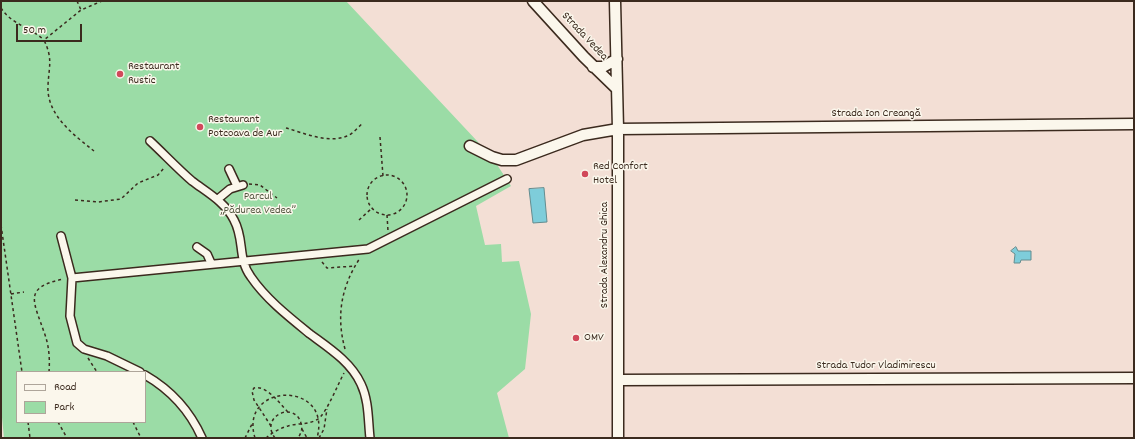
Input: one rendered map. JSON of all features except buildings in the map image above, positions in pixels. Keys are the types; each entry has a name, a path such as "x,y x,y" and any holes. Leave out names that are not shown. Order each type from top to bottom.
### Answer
{"street":[{"name":"Strada Vedea","path":"533,1 593,67 617,89"},
{"name":"Strada Alexandru Ghica","path":"616,1 618,129 618,438"},
{"path":"593,67 602,67 617,59"},
{"name":"Strada Ion Creangă","path":"470,146 492,157 516,160 583,135 618,129 1134,124"},
{"path":"150,141 192,181 218,199 230,213 239,229 242,241 242,260 250,277 269,298 346,363 362,385 367,402 370,438"},
{"path":"218,199 223,194 240,185 229,169"},
{"path":"72,278 242,260 368,249 389,240 507,179"},
{"path":"61,236 72,278 70,316 77,343 84,349 107,356 138,371"},
{"path":"197,247 207,254 212,263"},
{"path":"146,376 174,396 189,413 202,438"},
{"name":"Strada Tudor Vladimirescu","path":"618,380 1134,378"}],"path":[{"path":"77,1 80,10"},
{"path":"44,40 80,10 102,1"},
{"path":"1,8 13,21 44,40 50,56 51,65 48,95 53,108 64,125 94,151"},
{"path":"286,128 321,138 339,138 350,134 363,123"},
{"path":"380,137 383,176"},
{"path":"75,200 98,202 121,199 138,183 158,175 171,160"},
{"path":"383,176 398,179 403,185 406,195 405,203 401,209 394,214 387,215 379,213 372,208 368,199 368,191 373,182 383,176"},
{"path":"240,185 251,183 260,185 277,198"},
{"path":"359,220 372,208"},
{"path":"387,215 389,240"},
{"path":"1,225 22,371"},
{"path":"318,438 324,429 327,409 332,393 344,373 346,363 340,329 343,293 355,266 368,249"},
{"path":"314,253 327,268 355,266"},
{"path":"49,371 48,345 34,304 38,290 48,282 72,278"},
{"path":"11,294 24,292"},
{"path":"84,349 96,371"},
{"path":"276,438 272,433 271,426 259,409 252,395 254,388 261,388 273,397 288,412 298,417 302,424 302,429 298,438"},
{"path":"245,438 247,430 254,421 259,409 273,397 286,394 299,397 311,406 318,419 318,438"},
{"path":"266,438 272,433 287,426 302,424 318,419 327,409"},
{"path":"271,426 276,416 288,412"},
{"path":"254,421 255,438"},
{"path":"28,423 30,438"},
{"path":"59,423 67,438"},
{"path":"134,423 141,438"},
{"path":"302,429 307,438"}],"green space":[{"name":"Parcul „Pădurea Vedea”","path":"1,1 346,1 492,157 511,186 476,206 485,245 501,244 502,262 519,261 531,314 525,369 497,393 509,438 4,438 1,407"}],"water":[{"path":"544,188 547,222 533,223 529,189"},
{"path":"1016,247 1018,251 1031,251 1031,260 1021,260 1020,263 1014,263 1015,254 1011,251"}],"place":[{"name":"Restaurant Rustic","path":"120,74"},
{"name":"Restaurant Potcoava de Aur","path":"200,127"},
{"name":"Red Confort Hotel","path":"585,174"},
{"name":"OMV","path":"576,338"}]}
